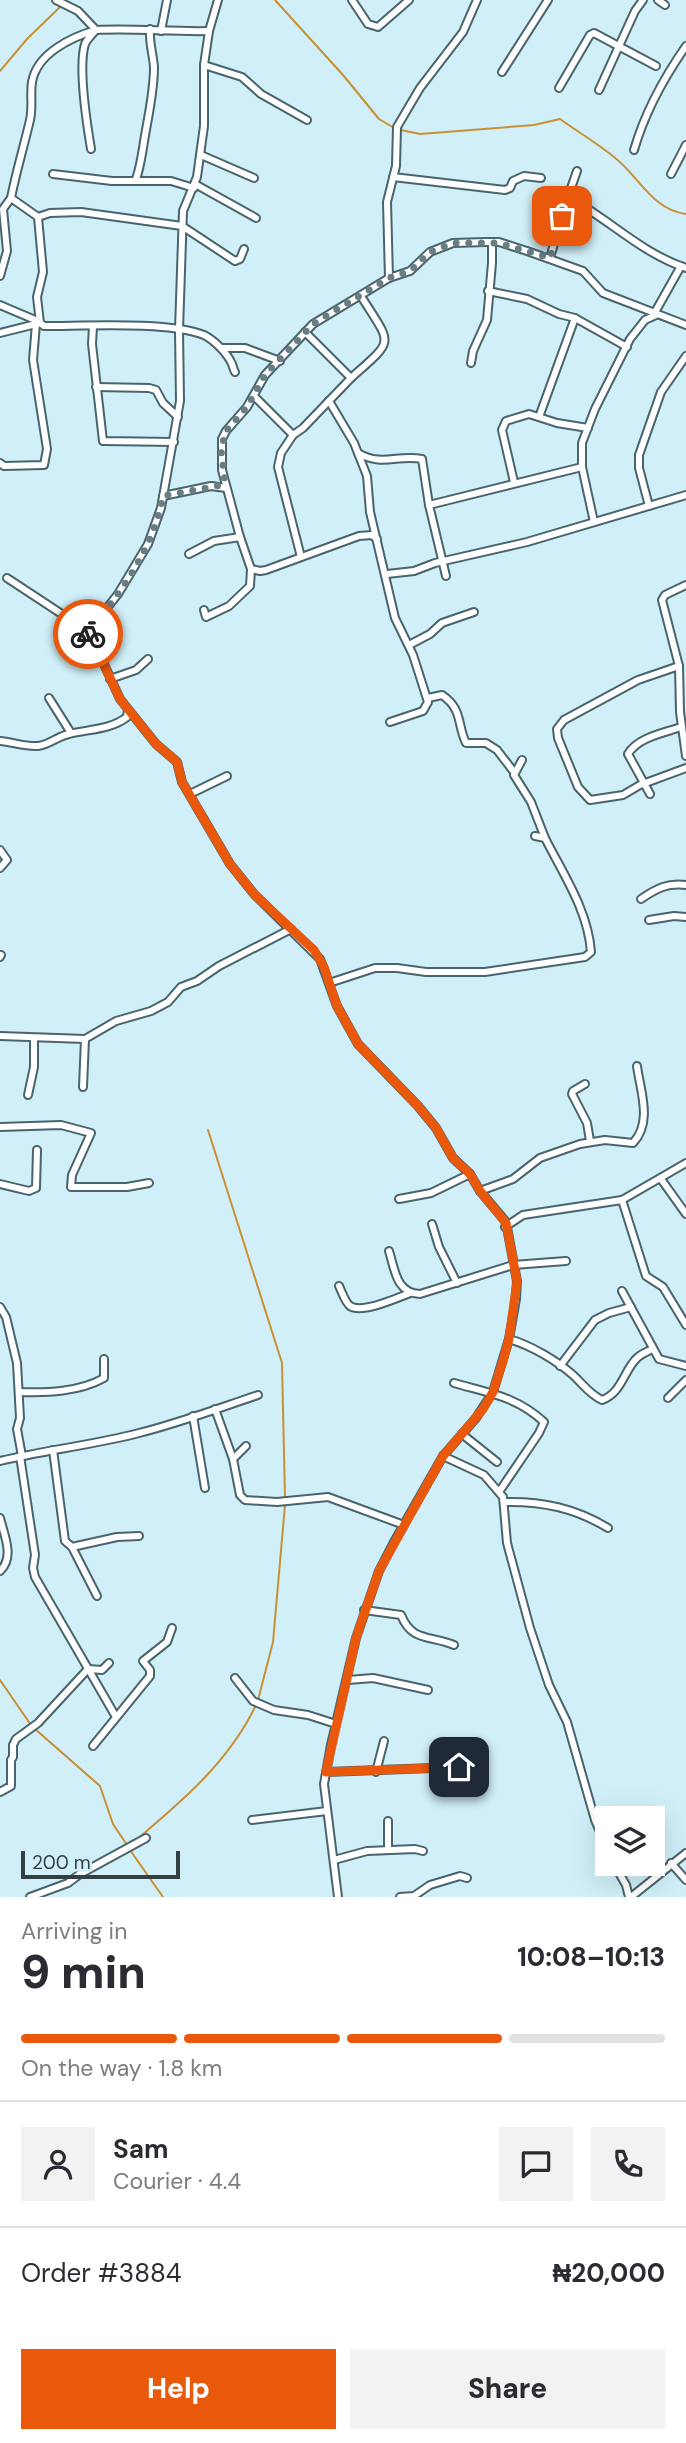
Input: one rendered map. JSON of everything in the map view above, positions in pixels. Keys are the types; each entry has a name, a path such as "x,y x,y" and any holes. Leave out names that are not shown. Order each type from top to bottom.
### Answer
{"street":[{"path":"56,0 78,12 96,30"},
{"path":"162,31 167,0"},
{"path":"218,0 209,31 204,65 201,155 194,186 184,205 179,330 180,401 174,442 157,523 148,544 118,594 91,628 88,634 90,644 128,710 156,744 177,762 182,782 230,864 254,894 320,959 337,1006 358,1044 418,1106 436,1128 453,1158 470,1174 506,1223 517,1290 509,1339 493,1392 476,1418 443,1456 379,1571 364,1610 326,1772 327,1811 338,1897"},
{"path":"352,0 368,24 378,27 409,0"},
{"path":"389,278 387,202 396,166 399,122 463,32 477,0"},
{"path":"502,72 548,0"},
{"path":"598,90 635,11 643,0"},
{"path":"658,0 665,5"},
{"path":"136,179 142,163 152,96 154,64 149,43 150,29"},
{"path":"91,149 83,65 86,41 96,30"},
{"path":"0,276 7,251 3,209 11,198 32,111 30,97 33,78 57,48 78,35 96,30 209,31"},
{"path":"559,88 590,35 594,33 656,66"},
{"path":"634,150 641,124 686,46"},
{"path":"204,65 242,77 261,94 307,120"},
{"path":"671,174 686,145"},
{"path":"201,155 254,178"},
{"path":"550,258 577,171"},
{"path":"53,174 112,180 171,181 194,186 256,218"},
{"path":"393,177 505,190 510,188 513,181 524,176 541,178"},
{"path":"568,197 601,216 634,243 683,267 655,314 645,320 630,339 588,428 581,452 594,522"},
{"path":"0,463 4,466 44,465 47,449 33,360 38,323 37,297 43,272 37,218 11,198"},
{"path":"37,218 50,213 81,212 182,226 235,261 240,259 244,249"},
{"path":"471,363 487,320 492,242"},
{"path":"205,610 206,617 216,614 250,586 251,569 222,470 222,439 226,431 254,396 265,375 313,324 389,278 410,271 435,249 453,243 492,242 550,258 583,271 603,293 686,325"},
{"path":"488,291 527,299 555,313 575,318 627,347"},
{"path":"301,557 278,467 281,453 293,435 384,349 387,342 384,333 361,296"},
{"path":"0,305 44,326 179,330 203,335 221,348 235,372"},
{"path":"645,310 645,320"},
{"path":"538,417 575,318"},
{"path":"0,333 38,323"},
{"path":"93,326 92,344 103,441 174,442"},
{"path":"305,332 351,378"},
{"path":"221,348 245,348 280,360"},
{"path":"649,506 639,468 639,455 662,392 686,356"},
{"path":"96,387 156,390 163,403 178,417"},
{"path":"254,396 293,435"},
{"path":"329,401 358,453 367,476 374,534 387,574 396,618 428,698 423,710 390,722"},
{"path":"513,482 503,425 511,418 522,415 538,417 557,424 588,428"},
{"path":"358,453 371,461 410,456 422,459 429,505 446,576"},
{"path":"429,505 582,467"},
{"path":"163,496 226,485"},
{"path":"164,486 174,492"},
{"path":"387,574 414,571 527,542 613,519 686,495"},
{"path":"251,569 260,571 339,542 374,534"},
{"path":"189,554 214,541 240,537"},
{"path":"7,578 80,626 91,628"},
{"path":"686,586 665,595 662,600 679,666 681,727 686,756"},
{"path":"409,645 430,634 442,623 474,612"},
{"path":"110,679 136,670 148,659"},
{"path":"679,666 626,686 564,720 557,729 578,788 590,800 622,795 645,783 686,768"},
{"path":"329,983 375,968 426,972 485,972 585,957 591,952 590,935 584,915 545,838 531,802 517,783 514,772 497,750 486,743 466,743 463,740 460,718 451,701 442,695 428,698"},
{"path":"49,698 71,733"},
{"path":"0,741 38,746 71,733 94,731 119,722 127,717 128,710"},
{"path":"650,794 628,754 632,747 650,737 681,727"},
{"path":"514,772 522,760"},
{"path":"190,794 227,776"},
{"path":"535,836 545,838"},
{"path":"0,850 7,860 0,868"},
{"path":"641,899 669,884 686,885"},
{"path":"649,920 686,917"},
{"path":"0,1036 85,1039 116,1021 151,1011 168,1002 181,987 197,981 219,966 291,929"},
{"path":"28,1095 34,1067 34,1038"},
{"path":"83,1087 85,1039"},
{"path":"480,1191 513,1179 545,1156 590,1141 614,1140 633,1143 642,1129 644,1107 637,1066"},
{"path":"585,1084 575,1089 572,1094 587,1123 590,1141"},
{"path":"0,1127 61,1125 91,1133 72,1175 71,1187 127,1188 149,1183"},
{"path":"0,1184 29,1191 36,1188 37,1150"},
{"path":"505,1227 523,1215 622,1200 686,1163"},
{"path":"399,1199 431,1193 470,1174"},
{"path":"661,1179 686,1214"},
{"path":"622,1200 646,1276 663,1287 686,1325"},
{"path":"432,1224 439,1247 457,1283"},
{"path":"389,1251 402,1288 410,1293 420,1294 513,1265 566,1261"},
{"path":"339,1286 348,1304 354,1308 382,1305 410,1293"},
{"path":"622,1291 659,1359 686,1366"},
{"path":"0,1307 6,1317 17,1363 20,1418 17,1429 35,1555 34,1573 116,1717"},
{"path":"560,1366 595,1320 631,1307"},
{"path":"509,1339 560,1366 572,1374 592,1396 602,1400 624,1381 636,1359 652,1349"},
{"path":"19,1392 60,1391 88,1386 104,1378 104,1359"},
{"path":"668,1398 686,1380"},
{"path":"454,1383 482,1392 493,1392 522,1405 544,1424 499,1492"},
{"path":"0,1461 141,1433 258,1395"},
{"path":"215,1409 233,1459 240,1495 245,1500 277,1502 328,1497 404,1525"},
{"path":"194,1416 205,1488"},
{"path":"461,1434 497,1462"},
{"path":"233,1459 246,1446"},
{"path":"53,1450 65,1541 72,1547 97,1596"},
{"path":"443,1456 484,1475 504,1502 507,1543 530,1628 549,1685 567,1722 595,1820"},
{"path":"504,1502 534,1501 591,1518 608,1528"},
{"path":"0,1517 9,1557 0,1570"},
{"path":"72,1547 117,1537 139,1536"},
{"path":"364,1610 401,1615 406,1627 414,1635 454,1644"},
{"path":"93,1746 150,1676 150,1671 142,1661 167,1642 172,1628"},
{"path":"88,1669 102,1670 109,1663"},
{"path":"0,1791 11,1786 10,1760 16,1739 38,1723 88,1669"},
{"path":"234,1678 253,1701 274,1710 308,1715 337,1724"},
{"path":"348,1680 373,1678 428,1690"},
{"path":"376,1772 384,1741"},
{"path":"326,1772 459,1767"},
{"path":"252,1820 327,1811"},
{"path":"388,1821 388,1849"},
{"path":"30,1897 68,1883 79,1874 146,1838"},
{"path":"334,1860 367,1851 423,1851"},
{"path":"621,1876 630,1897 686,1853"},
{"path":"671,1863 686,1880"},
{"path":"400,1897 414,1896 430,1885 460,1876 467,1878"}],"waterway":[{"path":"275,0 379,119 396,129"},
{"path":"0,71 27,39 61,6"},
{"path":"401,130 420,134 534,125 560,119 614,157 664,206 686,214"},
{"path":"208,1130 282,1363 285,1499"},
{"path":"258,1700 273,1642 285,1505"},
{"path":"0,1680 31,1725"},
{"path":"135,1841 218,1763 245,1726 256,1705"},
{"path":"35,1729 100,1786 113,1824 127,1845"},
{"path":"130,1850 163,1897"}],"way so far":[{"path":"88,634 118,594 148,544 157,523 163,496 217,486 225,482 221,450 226,431 247,407 265,375 313,324 376,285 410,271 435,249 453,243 499,243 550,258 562,216"}],"route":[{"path":"88,634 90,644 103,663 120,699 156,744 177,762 182,782 230,864 254,894 314,950 324,967 347,1028 358,1044 418,1106 436,1128 453,1158 467,1170 506,1223 517,1281 516,1299 509,1339 493,1392 476,1418 443,1456 379,1571 356,1638 326,1772 459,1767"}]}
